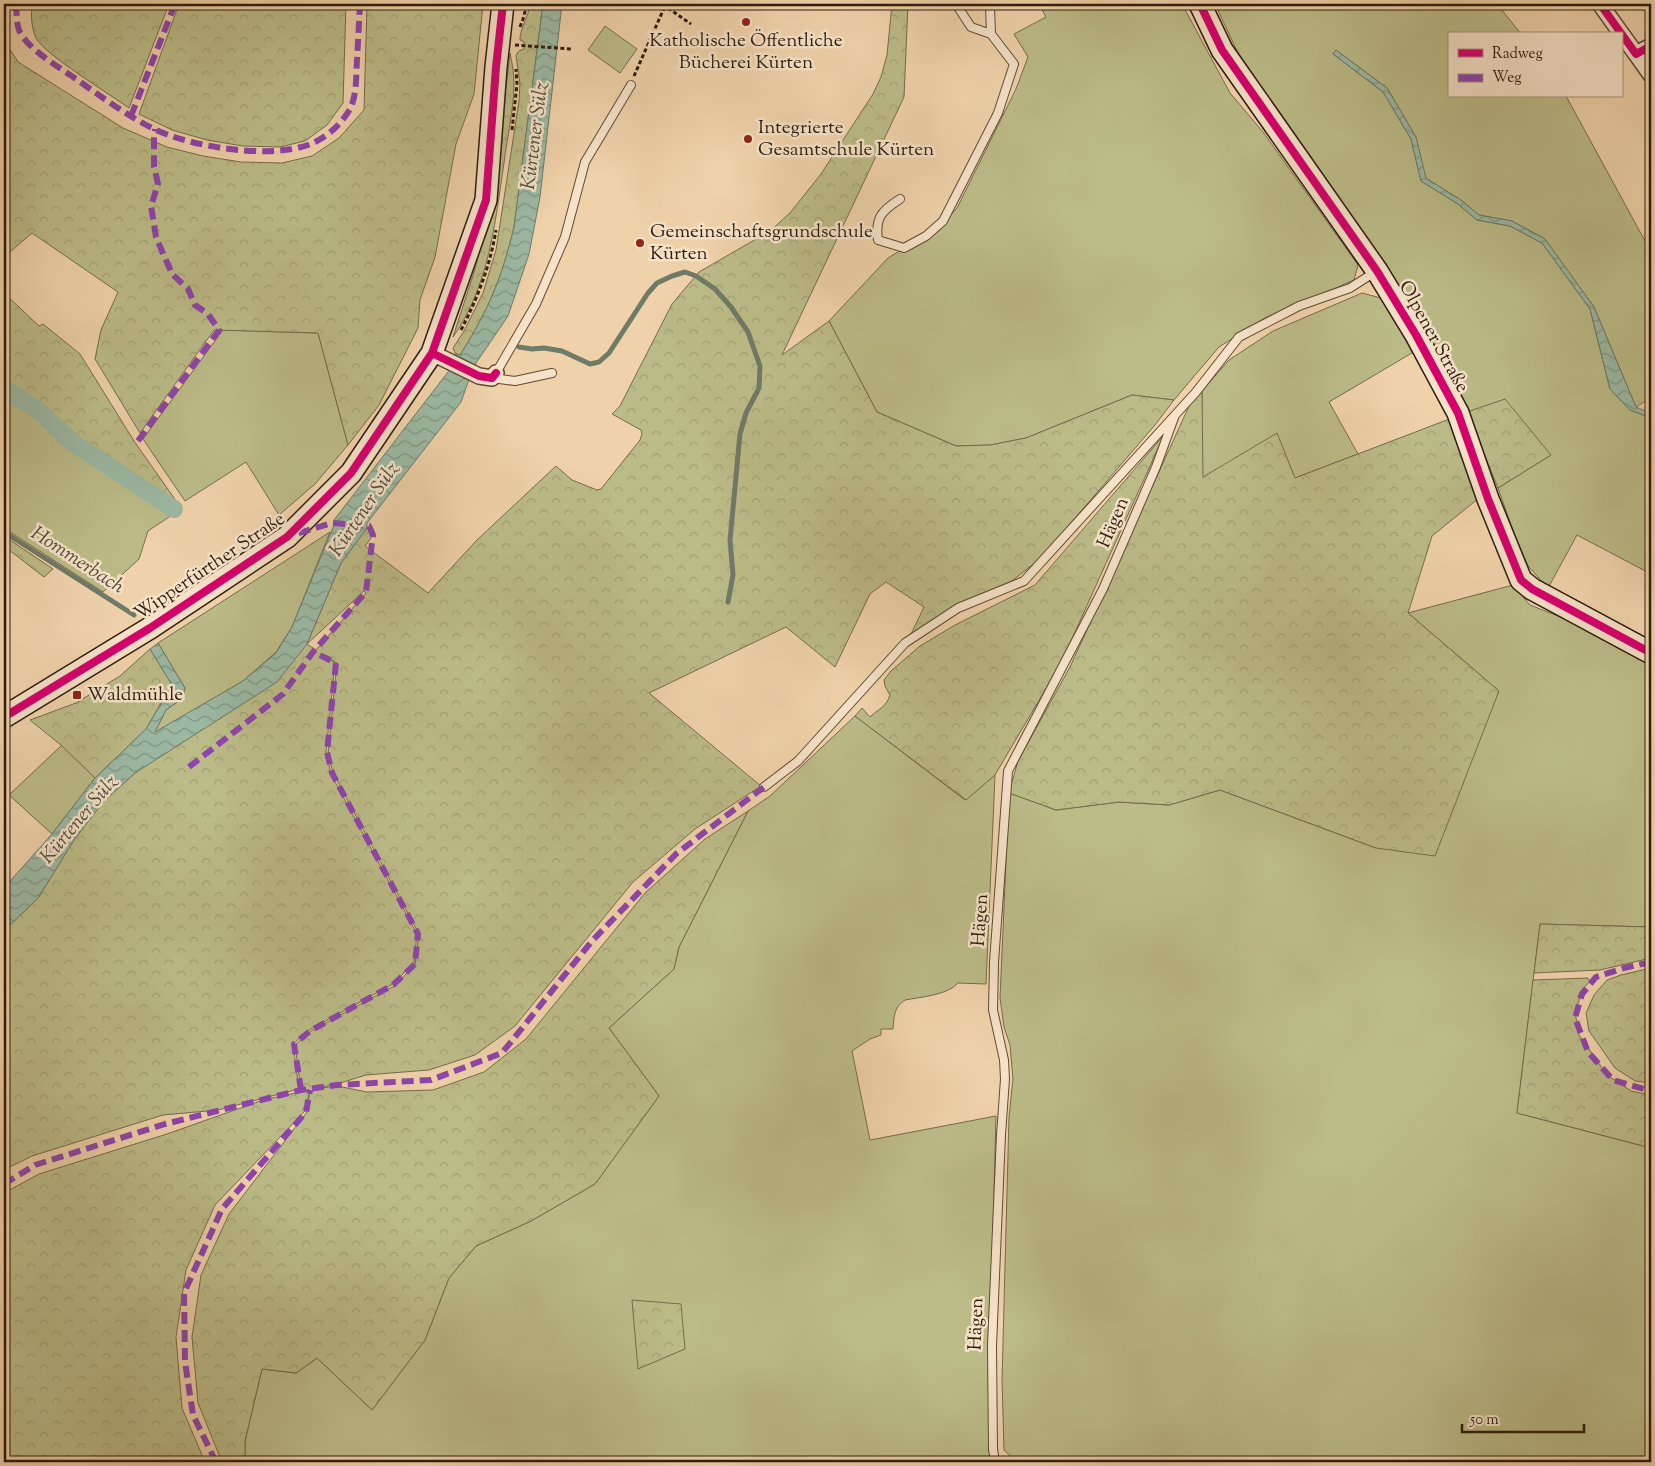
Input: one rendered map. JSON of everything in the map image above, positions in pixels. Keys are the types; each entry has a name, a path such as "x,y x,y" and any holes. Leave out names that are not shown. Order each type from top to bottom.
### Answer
{"main road":[{"name":"Wipperfürther Straße","path":"4,717 150,628 288,537 351,473 438,356 486,200 496,67 503,4"},
{"name":"Olpener Straße","path":"1200,4 1222,50 1377,271 1416,335 1458,414 1488,499 1521,580 1532,589 1651,654"}],"street":[{"path":"1600,4 1620,32"},
{"path":"1622,35 1651,75"},
{"path":"1636,54 1651,46"},
{"path":"438,356 489,375"}],"lane":[{"path":"900,199 888,206 879,218 876,226 878,240 904,248 926,236 943,221 998,113 1014,64 991,34 970,27 956,4"},
{"path":"991,34 990,6 994,4"},
{"path":"552,373 515,381 489,375 536,304 564,237 585,162 631,84"},
{"name":"Hägen","path":"764,787 798,761 906,643 958,608 1024,580 1196,392 1238,337 1299,306 1350,288 1377,271"},
{"name":"Hägen","path":"995,1462 993,1449 992,1346 1005,1079 1004,1060 993,1010 994,962 1008,771 1103,590 1156,467 1174,415"}],"path":[{"path":"631,84 666,5 690,24"},
{"path":"514,45 571,49"}],"green space":[{"path":"32,4 169,4 129,108 64,64 42,45 36,38 33,29"},
{"path":"179,4 346,4 343,103 327,125 305,141 280,147 243,146 207,140 172,130 139,114"},
{"path":"367,4 483,4 474,94 456,144 435,257 420,300 418,328 379,405 348,445 318,333 214,330 140,433 95,359 101,330 118,292 32,233 4,257 4,40 18,62 123,128 167,147 203,156 241,162 282,163 312,156 339,138 364,110"},
{"path":"530,4 543,4 514,227 493,294 479,324 460,355 455,353 453,348 464,331 483,293 496,250 519,101 520,84 516,55 524,49 524,42 520,40 520,37"},
{"path":"892,4 908,4 904,97 782,355 829,321 877,412 956,446 990,445 1026,438 1132,395 1174,400 1155,425 1039,560 1009,583 948,611 911,634 924,607 886,582 870,594 835,667 786,627 649,693 761,786 695,829 633,882 515,1026 475,1055 429,1070 366,1075 313,1089 337,1086 367,1092 433,1090 484,1072 526,1039 645,893 705,839 748,811 679,947 674,969 609,1028 659,1096 595,1184 531,1221 476,1246 449,1278 425,1340 372,1410 317,1358 296,1373 262,1369 245,1441 245,1462 222,1462 198,1403 192,1337 201,1275 229,1214 307,1112 310,1090 305,1111 215,1205 186,1270 176,1337 182,1408 205,1462 4,1462 4,1193 39,1174 167,1134 263,1100 309,1090 301,1090 295,1045 311,1031 394,986 415,965 419,934 333,773 328,753 337,663 328,658 335,663 326,752 331,774 417,934 414,963 393,984 309,1030 293,1044 299,1089 218,1110 163,1115 32,1156 4,1170 4,928 10,925 38,898 74,840 103,802 135,773 307,644 341,563 367,528 373,535 365,546 428,593 477,540 556,466 572,480 597,490 601,489 640,440 641,430 612,414 620,406 672,304 699,272 770,231 790,213 821,174 873,94 881,77 887,55","holes":["364,591 366,593 316,650 307,644"]},
{"path":"1039,4 1182,4 1230,93 1263,132 1358,265 1354,280 1265,318 1219,347 1174,400 1132,395 1026,438 990,445 956,446 877,412 829,321 888,258 939,227 957,208 1016,89 1028,57 1014,34 1046,17"},
{"path":"1215,4 1497,4 1519,32 1448,32 1448,98 1567,98 1651,252 1651,398 1636,407 1594,307 1545,239 1512,221 1479,215 1461,200 1425,178 1416,137 1387,88 1336,50 1333,54 1383,92 1411,139 1421,181 1458,204 1477,220 1510,226 1542,243 1590,309 1610,389 1630,410 1651,418 1651,574 1577,535 1548,588 1528,566 1516,539 1498,488 1551,455 1467,412 1431,339 1384,265 1254,79 1237,51"},
{"path":"605,26 637,49 620,73 588,50"},
{"path":"510,53 514,79 513,103 489,253 475,297 453,337 475,269 495,180"},
{"path":"4,293 39,326 43,324 80,354 134,441 179,505 75,439 42,407 4,382"},
{"path":"1362,293 1381,298 1417,350 1329,402 1358,454 1295,478 1202,478 1202,391 1229,360 1273,331"},
{"path":"223,330 318,333 348,445 315,484 279,515 246,462 185,501 143,439"},
{"path":"1202,391 1203,477 1277,433 1295,478 1452,418 1479,498 1432,536 1408,613 1499,691 1435,856 1376,848 1220,790 1169,805 1119,802 1056,810 1009,793 1018,761 1070,667 1189,406"},
{"path":"4,394 36,414 69,446 172,515 148,531 139,559 103,592 4,528"},
{"path":"1505,399 1551,455 1498,488 1467,412"},
{"path":"1164,435 1061,663 995,775 966,800 855,716 862,708 870,717 884,706 890,695 884,680 891,671 920,646 955,625 1035,585"},
{"path":"330,532 292,627 276,652 243,681 154,733 166,710 183,698 185,688 158,643"},
{"path":"4,536 53,569 44,577 4,546"},
{"path":"1513,585 1530,605 1573,622 1651,665 1651,927 1540,924 1517,1113 1651,1148 1651,1462 1017,1462 1004,1450 1002,1380 1009,1117 1013,1079 1010,1045 1004,1027 1000,998 1009,793 1056,810 1119,802 1169,805 1220,790 1376,848 1499,691 1408,613"},
{"path":"150,649 172,684 146,729 95,778 62,746 30,720 76,703 120,676"},
{"path":"855,716 965,800 995,775 986,984 958,983 941,993 905,1000 901,1003 894,1016 893,1029 881,1029 881,1035 870,1039 852,1051 870,1140 996,1116 989,1379 990,1462 245,1462 245,1441 262,1369 296,1373 317,1358 372,1410 425,1340 449,1278 476,1246 531,1221 595,1184 659,1096 609,1028 674,969 679,947 748,811 770,796"},
{"path":"62,745 95,778 52,834 9,795"},
{"path":"1540,924 1651,927 1651,958 1600,970 1534,973"},
{"path":"1651,968 1651,1083 1635,1081 1615,1068 1589,1031 1586,1013 1594,995 1607,980"},
{"path":"1588,978 1590,981 1583,989 1575,1012 1579,1035 1607,1075 1631,1091 1651,1095 1651,1148 1517,1113 1533,980"},
{"path":"632,1300 681,1304 685,1349 638,1369"}],"water":[{"name":"Kürtener Sülz","path":"543,4 562,4 540,197 529,254 508,316 476,363 461,402 367,523 367,528 341,563 307,644 277,682 135,773 103,802 74,840 38,898 10,925 4,928 4,888 52,834 95,778 146,729 172,685 150,649 158,643 185,688 183,698 166,710 155,732 243,681 276,653 292,627 334,525 334,520 448,372 456,354 460,355 470,339 493,294 514,227"},
{"path":"1336,50 1387,88 1416,137 1426,178 1461,200 1479,215 1512,221 1545,239 1594,307 1636,407 1651,413 1651,418 1630,410 1610,389 1590,309 1542,243 1510,226 1477,220 1458,204 1421,181 1411,139 1383,92 1333,54"}],"waterway":[{"path":"519,347 562,351 590,364 599,362 609,353 648,293 657,283 685,272 696,276 715,289 731,307 748,332 760,366 759,388 746,413 740,434 730,540 733,575 728,602"},
{"path":"4,388 39,411 72,442 174,509"},
{"name":"Hommerbach","path":"4,532 134,615"}],"marked path":[{"path":"16,4 19,30 36,51 135,119 156,130 190,141 210,146 252,151 292,149 308,145 326,135 346,115 354,98 356,85 360,4"},
{"path":"131,116 175,4"},
{"path":"138,441 219,330 208,314 195,305 188,289 172,274 156,237 151,206 158,184 154,166 155,129"},
{"path":"189,767 283,694 313,652 366,592 373,535 369,526 332,523 292,535"},
{"path":"301,1090 294,1044 310,1031 393,985 415,964 418,934 332,773 327,752 336,663 313,652"},
{"path":"4,1184 35,1165 165,1124 301,1090 337,1085 431,1080 502,1053 592,941 676,854 764,787"},
{"path":"1651,962 1596,977 1582,994 1575,1018 1588,1052 1613,1080 1651,1091"},
{"path":"216,1462 193,1415 185,1362 184,1293 222,1209 306,1112 310,1090"}],"cycle path":[{"path":"4,717 150,628 287,537 351,473 432,353 486,200 496,67 503,4"},
{"path":"1200,4 1222,50 1377,271 1416,335 1458,413 1488,499 1521,580 1532,589 1651,653"},
{"path":"1600,4 1620,32"},
{"path":"1622,35 1636,54 1651,46"},
{"path":"432,353 479,376 492,378 496,373"}],"place":[{"name":"Katholische Öffentliche Bücherei Kürten","path":"746,22"},
{"name":"Integrierte Gesamtschule Kürten","path":"748,139"},
{"name":"Gemeinschaftsgrundschule Kürten","path":"640,243"},
{"name":"Waldmühle","path":"77,695"}]}
